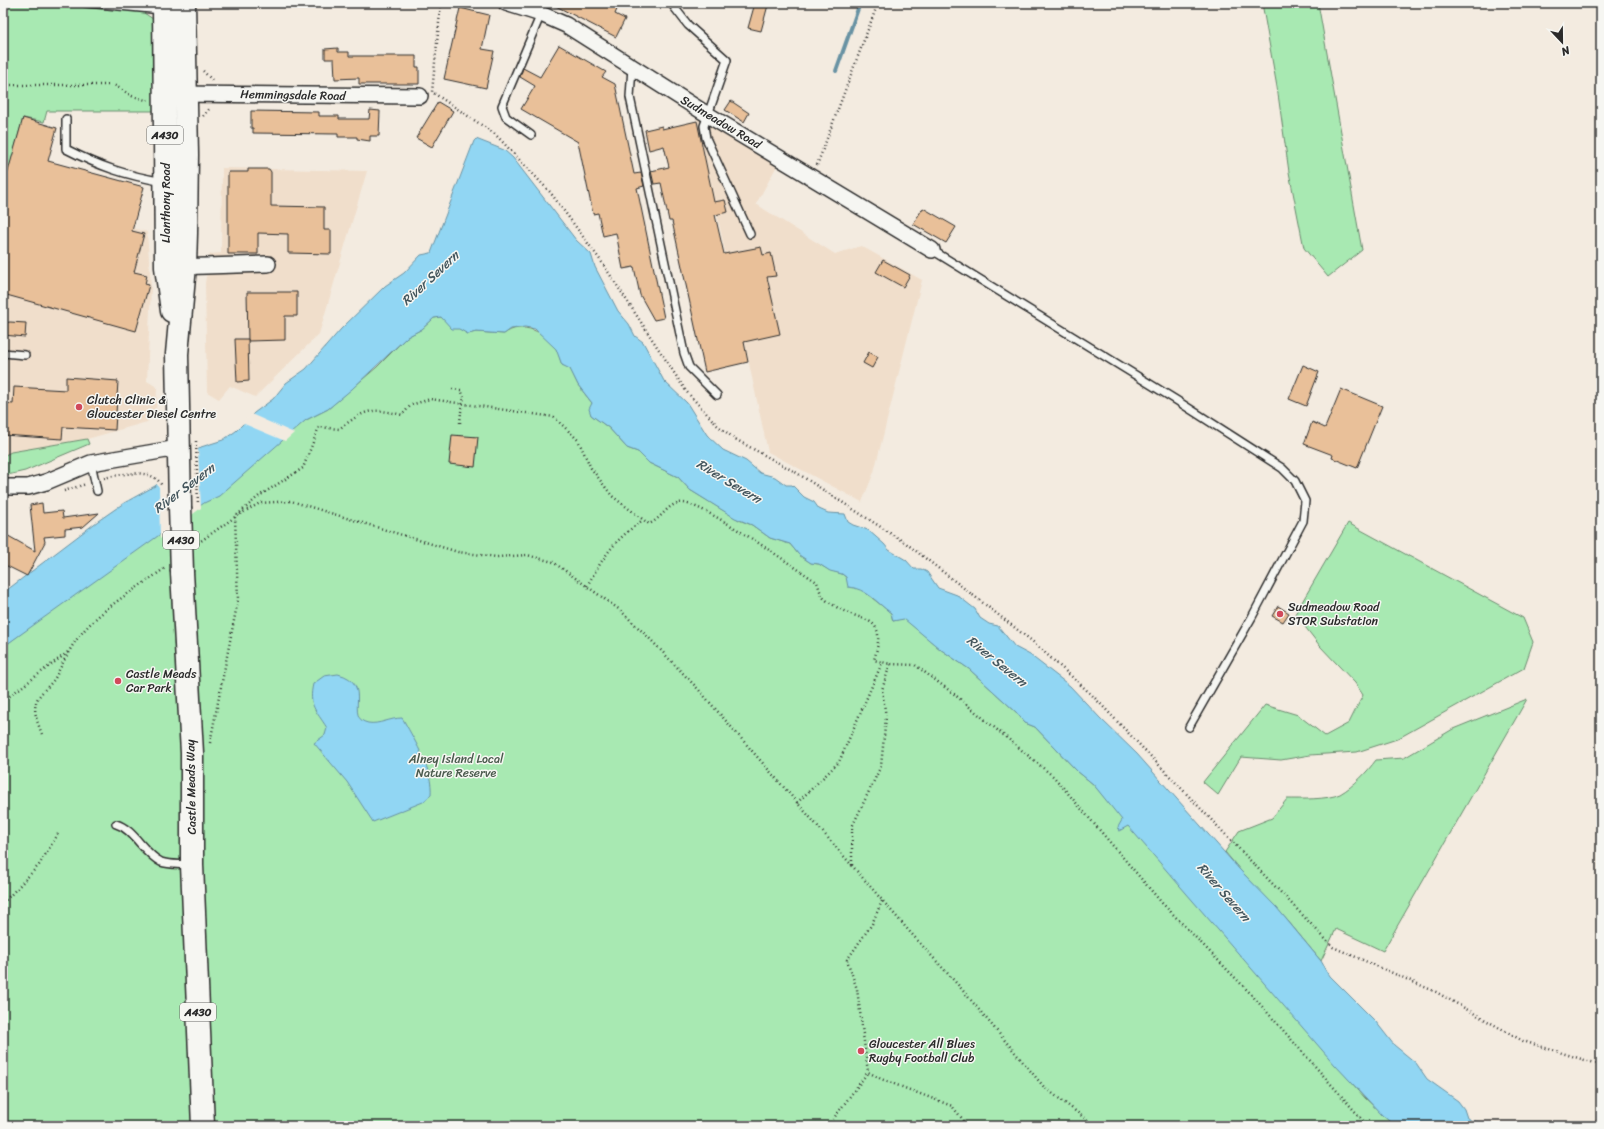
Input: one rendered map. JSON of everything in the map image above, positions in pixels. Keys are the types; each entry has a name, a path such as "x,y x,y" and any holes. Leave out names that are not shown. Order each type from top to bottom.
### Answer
{"main road":[{"name":"Llanthony Road","path":"171,5 175,94 177,354 184,447"},
{"name":"Castle Meads Way","path":"184,447 175,569 192,753 192,865 203,1126"}],"street":[{"name":"Sudmeadow Road","path":"506,3 541,14 566,25 708,115 932,250"},
{"name":"Hemmingsdale Road","path":"175,94 420,96"},
{"path":"176,267 268,264"},
{"path":"3,487 28,487 46,482 91,463 184,447"}],"lane":[{"path":"86,3 171,5"},
{"path":"671,3 688,26 727,60 704,126 706,138 750,234"},
{"path":"531,135 506,117 502,106 541,14"},
{"path":"632,66 630,96 684,353 689,367 717,395"},
{"path":"66,119 66,149 97,165 138,178 176,182"},
{"path":"932,250 1176,400 1282,468 1295,480 1305,501 1303,521 1252,617 1189,727"},
{"path":"3,353 25,355"},
{"path":"91,463 97,491"},
{"path":"116,824 126,829 144,850 162,862 192,865"}],"path":[{"path":"441,3 432,92 495,134 550,192 601,261 686,391 717,425 735,439 797,473 907,544 1032,641 1092,696 1333,947 1436,992 1523,1041 1601,1065"},
{"path":"813,177 878,3"},
{"path":"3,85 114,85 132,96 150,101 175,94"},
{"path":"452,389 461,390 464,397 460,423"},
{"path":"235,517 259,496 303,468 319,427 339,429 358,415 371,410 402,415 411,406 430,399 554,416 578,440 591,468 612,496 643,520 649,524 656,521 669,509 679,503 690,503 737,529 817,582 823,597 837,608 874,625 879,634 874,660 890,664 915,665 954,694 1054,777 1162,903 1251,994 1368,1126"},
{"path":"184,447 198,507"},
{"path":"138,474 155,477 164,490"},
{"path":"192,547 235,517 260,503 291,501 458,552 497,557 528,555 553,562 620,610 650,639 699,690 882,901 959,986 1044,1087 1095,1126"},
{"path":"210,746 238,600 235,517"},
{"path":"586,586 605,554 628,530 643,520"},
{"path":"199,537 199,544"},
{"path":"42,734 35,717 35,705 39,696 54,680 70,650 81,634 99,615 175,569"},
{"path":"3,702 70,650"},
{"path":"797,803 839,762 882,663"},
{"path":"852,866 852,827 881,766 886,717 882,690 890,664"},
{"path":"3,903 39,865 58,834"},
{"path":"828,1126 868,1072 857,990 847,960 872,924 882,901"},
{"path":"868,1072 882,1079 952,1106 968,1126"}],"shaded area":[{"path":"695,112 779,162 756,204 835,254 861,246 922,280 874,472 862,502 768,452"},
{"path":"222,168 367,171 319,334 255,397 230,386 219,399 207,392 205,283 210,254 221,253"},
{"path":"3,193 147,232 151,286 147,381 157,387 156,411 147,422 87,439 11,452 3,456"}],"green space":[{"path":"3,3 77,3 141,11 153,19 155,111 47,111 44,122 23,118 3,192"},
{"path":"1262,3 1318,3 1362,250 1328,277 1304,248 1289,172 1277,87"},
{"name":"Alney Island Local Nature Reserve","path":"441,317 468,334 476,332 504,334 518,328 526,328 540,333 547,338 557,350 562,365 570,368 578,385 592,403 591,415 609,428 627,448 638,452 649,463 678,477 690,490 739,520 752,525 770,538 790,544 799,555 811,563 819,564 829,570 842,574 891,613 893,621 904,618 940,649 969,669 1016,712 1025,723 1035,727 1077,771 1093,784 1365,1098 1395,1126 3,1126 3,647 306,420 328,409 377,367 407,337 422,329 434,318"},
{"path":"87,439 89,444 25,471 3,476 3,456 11,452"},
{"path":"1348,523 1523,618 1533,642 1524,668 1397,739 1357,752 1310,755 1281,760 1241,757 1218,795 1203,782 1265,705 1298,715 1325,736 1349,723 1363,695 1355,683 1320,646 1295,614"},
{"path":"1527,699 1383,951 1336,929 1321,961 1288,921 1225,852 1239,831 1272,818 1287,799 1321,798 1340,794 1360,778 1376,760 1404,758 1453,729"}],"water":[{"name":"River Severn","path":"476,139 504,150 513,158 576,240 591,254 595,267 618,311 629,324 635,336 643,342 664,381 687,403 707,435 723,450 746,461 760,473 775,477 786,485 792,485 804,497 814,502 819,509 828,513 845,514 848,522 868,530 889,550 906,560 914,569 921,569 927,572 938,588 957,595 975,609 980,618 989,624 998,626 1015,647 1030,655 1070,686 1137,754 1240,870 1277,908 1321,961 1330,976 1376,1022 1394,1045 1416,1063 1427,1079 1458,1101 1464,1109 1467,1118 1472,1121 1479,1122 1482,1126 1395,1126 1382,1115 1335,1065 1128,826 1119,831 1118,827 1122,820 1093,784 1077,771 1035,727 1025,723 1016,712 969,669 940,649 904,619 893,621 891,613 866,593 848,587 846,577 842,574 830,571 819,564 811,563 799,555 790,544 770,538 752,525 735,518 690,490 678,477 649,463 638,452 627,448 609,428 591,415 589,409 592,403 578,385 570,369 562,365 556,349 535,329 525,327 511,329 504,334 476,332 468,334 459,329 452,329 441,317 434,318 422,329 407,337 352,389 328,409 306,420 219,496 204,503 3,647 3,593 98,521 124,503 155,486 201,447 223,440 236,431 254,413 273,399 286,383 306,369 341,329 385,286 404,273 421,255 431,253"},
{"path":"338,674 349,678 355,685 357,692 358,714 361,720 372,723 402,718 404,721 423,757 429,776 431,795 423,802 373,822 347,782 314,743 325,735 327,728 316,712 312,703 313,684 324,676"}],"pier":[{"path":"251,414 294,433 285,441 242,423"},
{"path":"198,447 201,508 160,539 159,487 156,483"}],"building":[{"path":"550,3 611,3 618,7 615,14 625,19 616,37"},
{"path":"755,3 768,5 761,31 748,28"},
{"path":"460,8 489,15 482,49 494,51 486,88 444,79"},
{"path":"559,45 606,72 602,77 615,84 634,174 641,173 644,186 637,188 664,318 654,320 640,295 634,267 623,269 616,233 603,236 598,213 593,214 578,142 521,109 535,86 520,77 523,68 540,77"},
{"path":"338,48 338,52 349,52 349,56 416,56 416,67 419,67 419,84 359,84 359,78 335,79 334,59 325,59 325,49"},
{"path":"731,101 749,113 744,122 725,110"},
{"path":"438,102 453,111 432,147 416,138"},
{"path":"370,110 380,111 379,136 370,136 370,141 357,139 357,137 338,137 338,134 253,133 253,128 251,128 251,111 319,112 319,116 339,116 339,119 369,119"},
{"path":"23,118 57,128 48,161 144,187 132,231 144,234 134,272 147,275 145,284 149,285 136,331 3,294 3,189"},
{"path":"697,121 714,202 725,200 728,212 715,215 724,254 761,247 763,255 771,253 776,276 767,277 780,334 744,342 748,362 705,372 672,221 669,221 661,183 654,184 651,171 669,167 664,146 649,150 645,130 662,126 662,129"},
{"path":"248,169 269,169 271,172 271,206 324,207 324,230 331,230 331,254 288,253 288,234 258,233 258,254 228,254 228,172 248,172"},
{"path":"923,208 956,227 946,243 913,224"},
{"path":"883,260 910,275 903,287 876,272"},
{"path":"247,292 297,292 297,316 285,316 285,340 248,341"},
{"path":"3,323 26,323 25,337 3,335"},
{"path":"235,339 248,339 249,381 237,382"},
{"path":"869,352 878,357 872,368 863,363"},
{"path":"1303,365 1319,372 1306,406 1289,399"},
{"path":"66,377 118,381 115,430 63,427 62,439 3,435 3,403 13,404 14,387 66,390"},
{"path":"1341,389 1382,406 1357,468 1332,458 1333,455 1304,444 1312,422 1325,428"},
{"path":"452,435 478,437 475,467 449,464"},
{"path":"42,503 43,513 62,511 63,518 99,513 83,527 65,529 65,535 44,537 45,542 27,576 3,564 3,533 35,551 30,505"},
{"name":"Sudmeadow Road STOR Substation","path":"1278,606 1289,613 1283,622 1272,616"}],"waterway":[{"path":"836,71 860,3"}],"place":[{"name":"Clutch Clinic & Gloucester Diesel Centre","path":"79,407"},
{"name":"Sudmeadow Road STOR Substation","path":"1280,614"},
{"name":"Castle Meads Car Park","path":"118,681"},
{"name":"Gloucester All Blues Rugby Football Club","path":"861,1051"}]}
